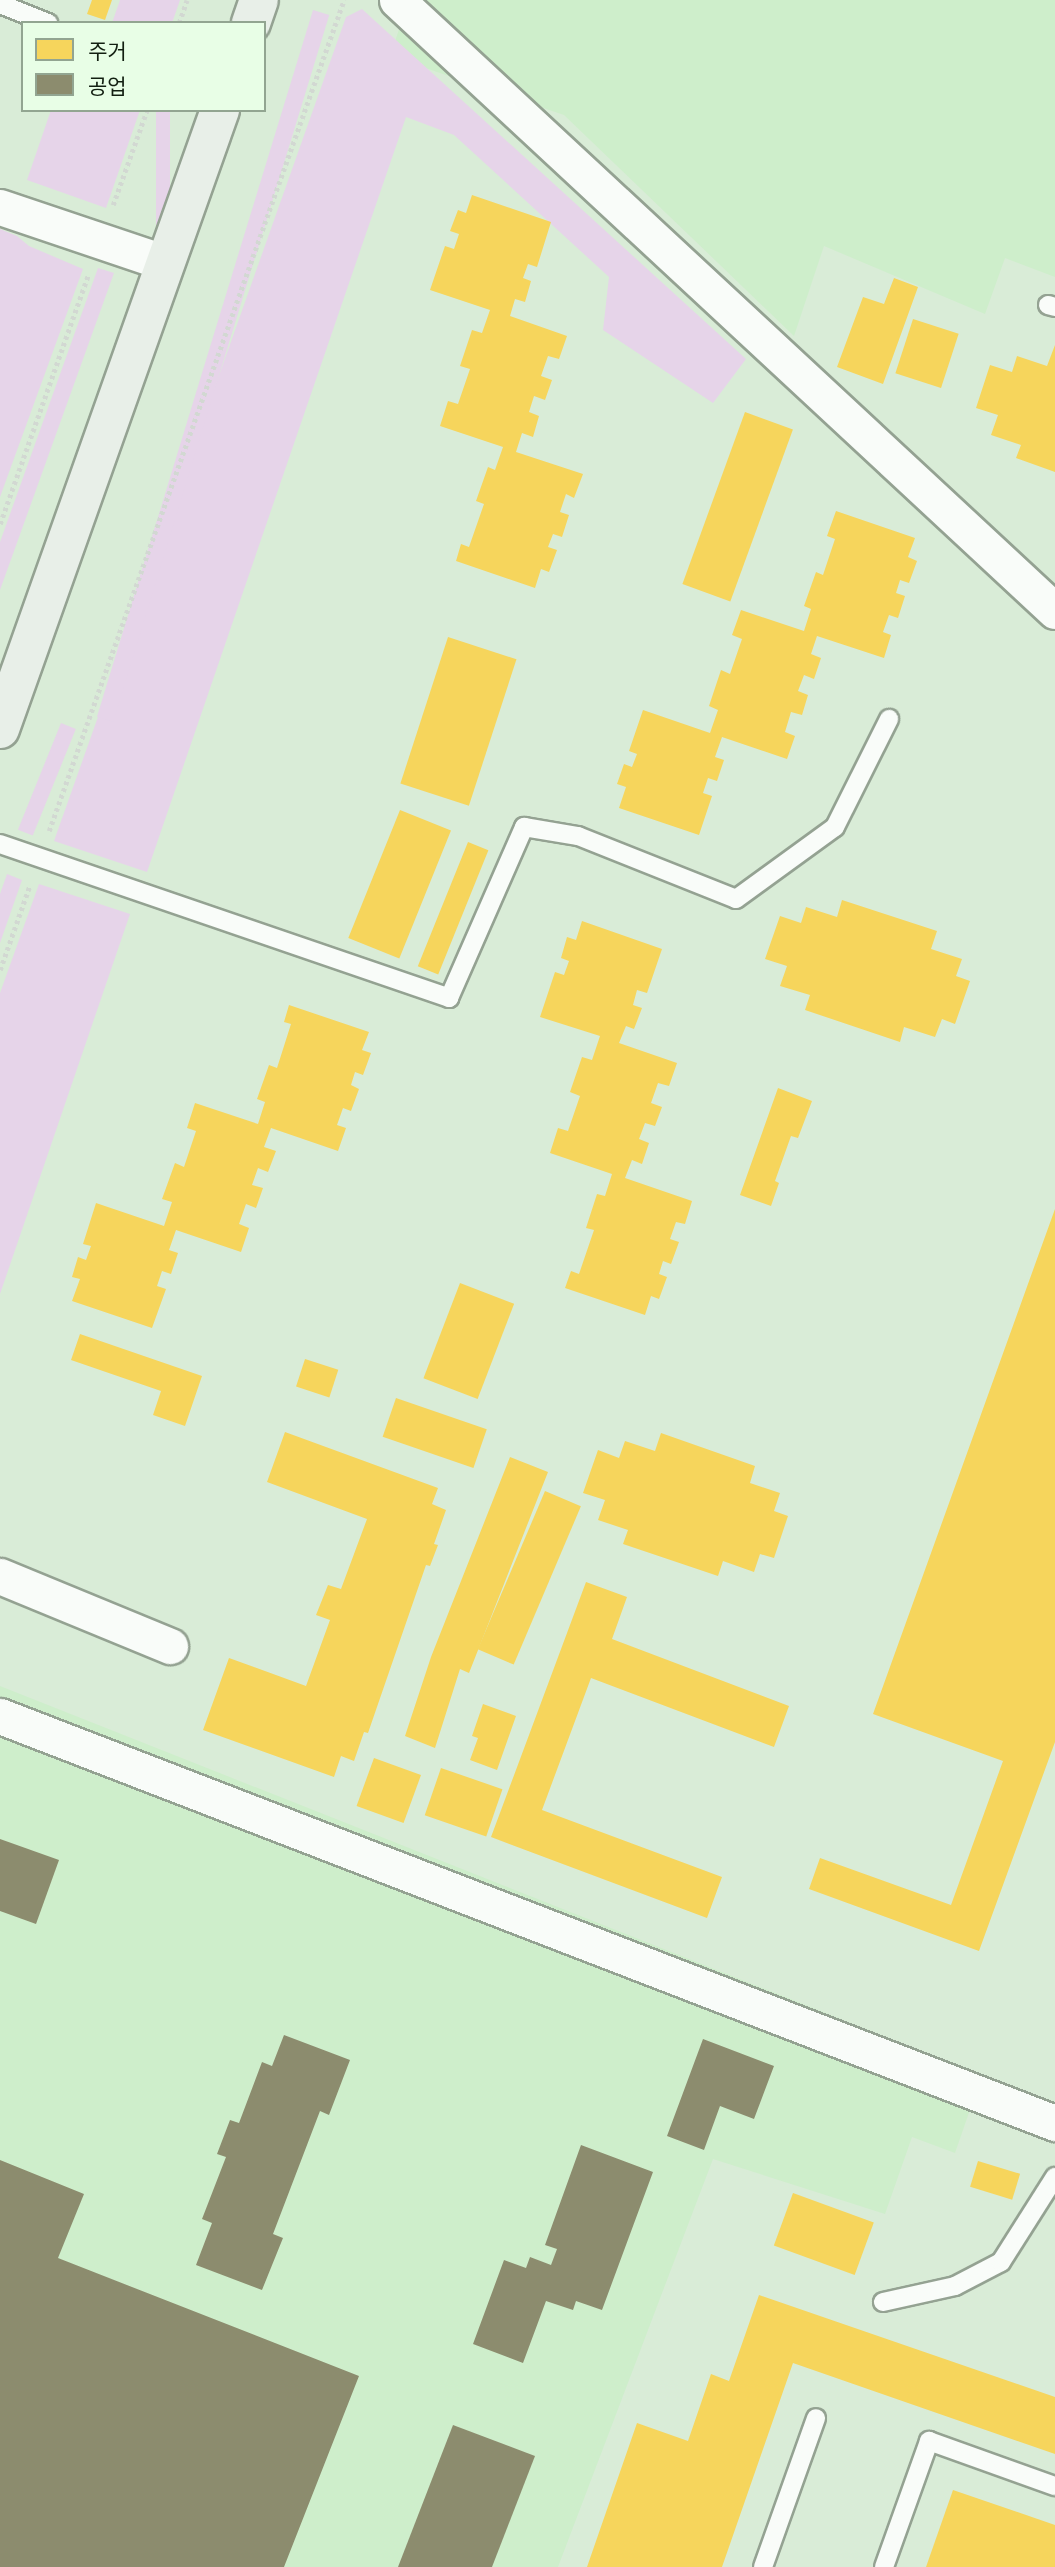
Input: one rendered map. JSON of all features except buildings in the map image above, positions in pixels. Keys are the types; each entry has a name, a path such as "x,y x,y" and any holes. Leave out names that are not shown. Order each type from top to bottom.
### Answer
{"main road":[{"path":"252,21 259,0"},
{"path":"0,729 219,112"}],"street":[{"path":"397,0 1047,595"},
{"path":"0,206 166,263"},
{"path":"0,1576 170,1646"},
{"path":"0,1716 1055,2123"}],"lane":[{"path":"0,4 43,21"},
{"path":"0,845 449,998 524,828 578,836 736,899 835,827 889,719"},
{"path":"883,2302 955,2286 1001,2262 1055,2177"},
{"path":"763,2567 816,2418"},
{"path":"884,2567 929,2441 1055,2486"}],"path":[{"path":"180,21 187,0"},
{"path":"0,970 344,0"},
{"path":"0,524 146,112"}],"shaded area":[{"path":"120,0 180,0 173,21 113,21"},
{"path":"409,0 1055,0 1055,277 1005,258 985,314 824,246 794,336 564,115 390,56"},
{"path":"362,9 746,359 713,403 603,330 609,277 454,135 406,117 147,872 54,841 346,17"},
{"path":"313,10 329,15 113,722 97,717"},
{"path":"50,112 139,112 106,208 27,180"},
{"path":"156,112 170,112 170,229 156,229"},
{"path":"0,229 17,236 29,246 83,269 0,497"},
{"path":"98,268 114,273 0,590 0,542"},
{"path":"61,723 76,729 33,836 18,830"},
{"path":"7,874 22,880 0,943 0,894"},
{"path":"39,884 130,914 0,1294 0,993"},
{"path":"0,1686 982,2075 955,2153 912,2137 885,2214 713,2159 558,2567 0,2567"}]}
